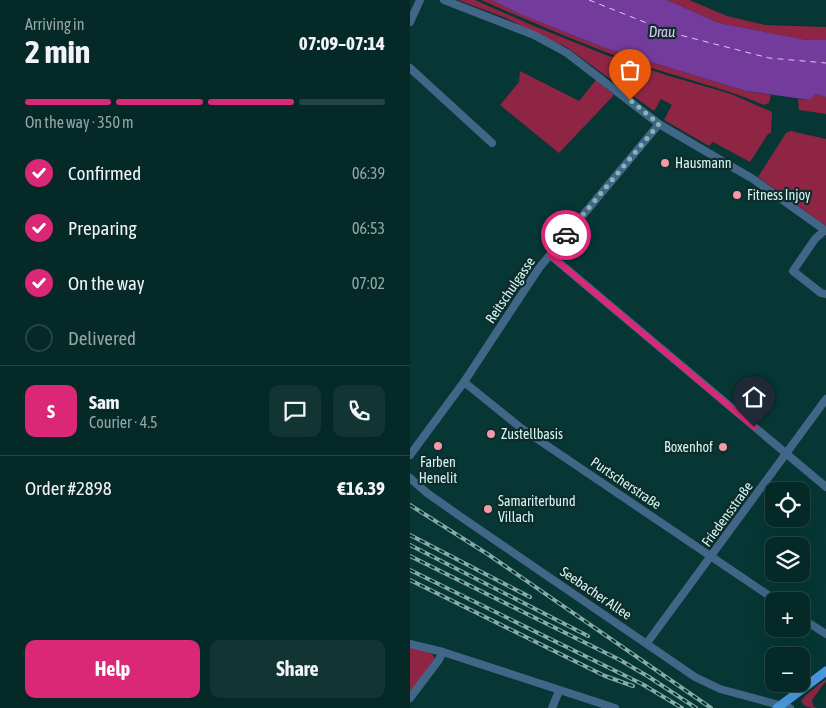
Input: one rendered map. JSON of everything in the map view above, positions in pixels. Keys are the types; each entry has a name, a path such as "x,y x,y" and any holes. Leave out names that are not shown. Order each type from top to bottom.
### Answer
{"main road":[{"path":"779,707 826,671"}],"street":[{"path":"410,22 420,0"},
{"path":"444,0 534,35 567,53 659,124 754,179 826,230 815,239 793,271 826,294"},
{"path":"410,68 492,143"},
{"name":"Reitschulgasse","path":"410,455 464,382 550,255 659,124"},
{"path":"550,255 826,487"},
{"name":"Purtscherstraße","path":"464,382 521,428 765,593"},
{"name":"Friedensstraße","path":"647,643 826,399"},
{"name":"Seebacher Allee","path":"410,478 427,493 705,683 779,707 790,708"},
{"path":"810,624 826,634"},
{"path":"410,644 443,652 615,708"},
{"path":"410,698 443,652"},
{"path":"552,708 559,691"}],"shaded area":[{"path":"458,0 475,0 606,55 731,94 772,112 771,133 768,134 750,162 713,142 709,146 664,120 672,105 661,99 654,111 565,46 506,18"},
{"path":"481,0 492,0 522,15 605,48 746,91 771,95 769,103 764,105 716,87 633,62 538,25"},
{"path":"667,0 689,0 727,16 765,25 826,27 826,40 806,40 719,23"},
{"path":"520,71 579,101 596,80 614,95 559,153 500,105 519,82"},
{"path":"816,94 826,97 826,114 799,110 798,99 810,100"},
{"path":"791,131 826,139 826,226 758,177 786,133"},
{"path":"410,646 431,652 435,659 410,694"},
{"path":"826,679 826,682 812,700 813,706 816,708 804,705 801,701"}],"water":[{"name":"Drau","path":"492,0 667,0 719,23 806,40 826,40 826,97 816,94 810,100 746,91 605,48 522,15"}],"ferry route":[{"path":"589,0 672,33 769,58 826,63"}],"railway":[{"path":"410,505 489,555 711,708"},
{"path":"410,535 530,597"},
{"path":"410,545 588,636"},
{"path":"410,556 620,660 696,708"},
{"path":"410,570 642,684 682,708"},
{"path":"410,580 605,676 633,686"}],"way so far":[{"path":"566,235 659,124 630,100"}],"place":[{"name":"Hausmann","path":"665,163"},
{"name":"Fitness Injoy","path":"737,195"},
{"name":"Zustellbasis","path":"491,434"},
{"name":"Farben Henelit","path":"438,446"},
{"name":"Boxenhof","path":"723,447"},
{"name":"Samariterbund Villach","path":"488,509"}],"route":[{"path":"566,235 550,255 754,427"}]}
